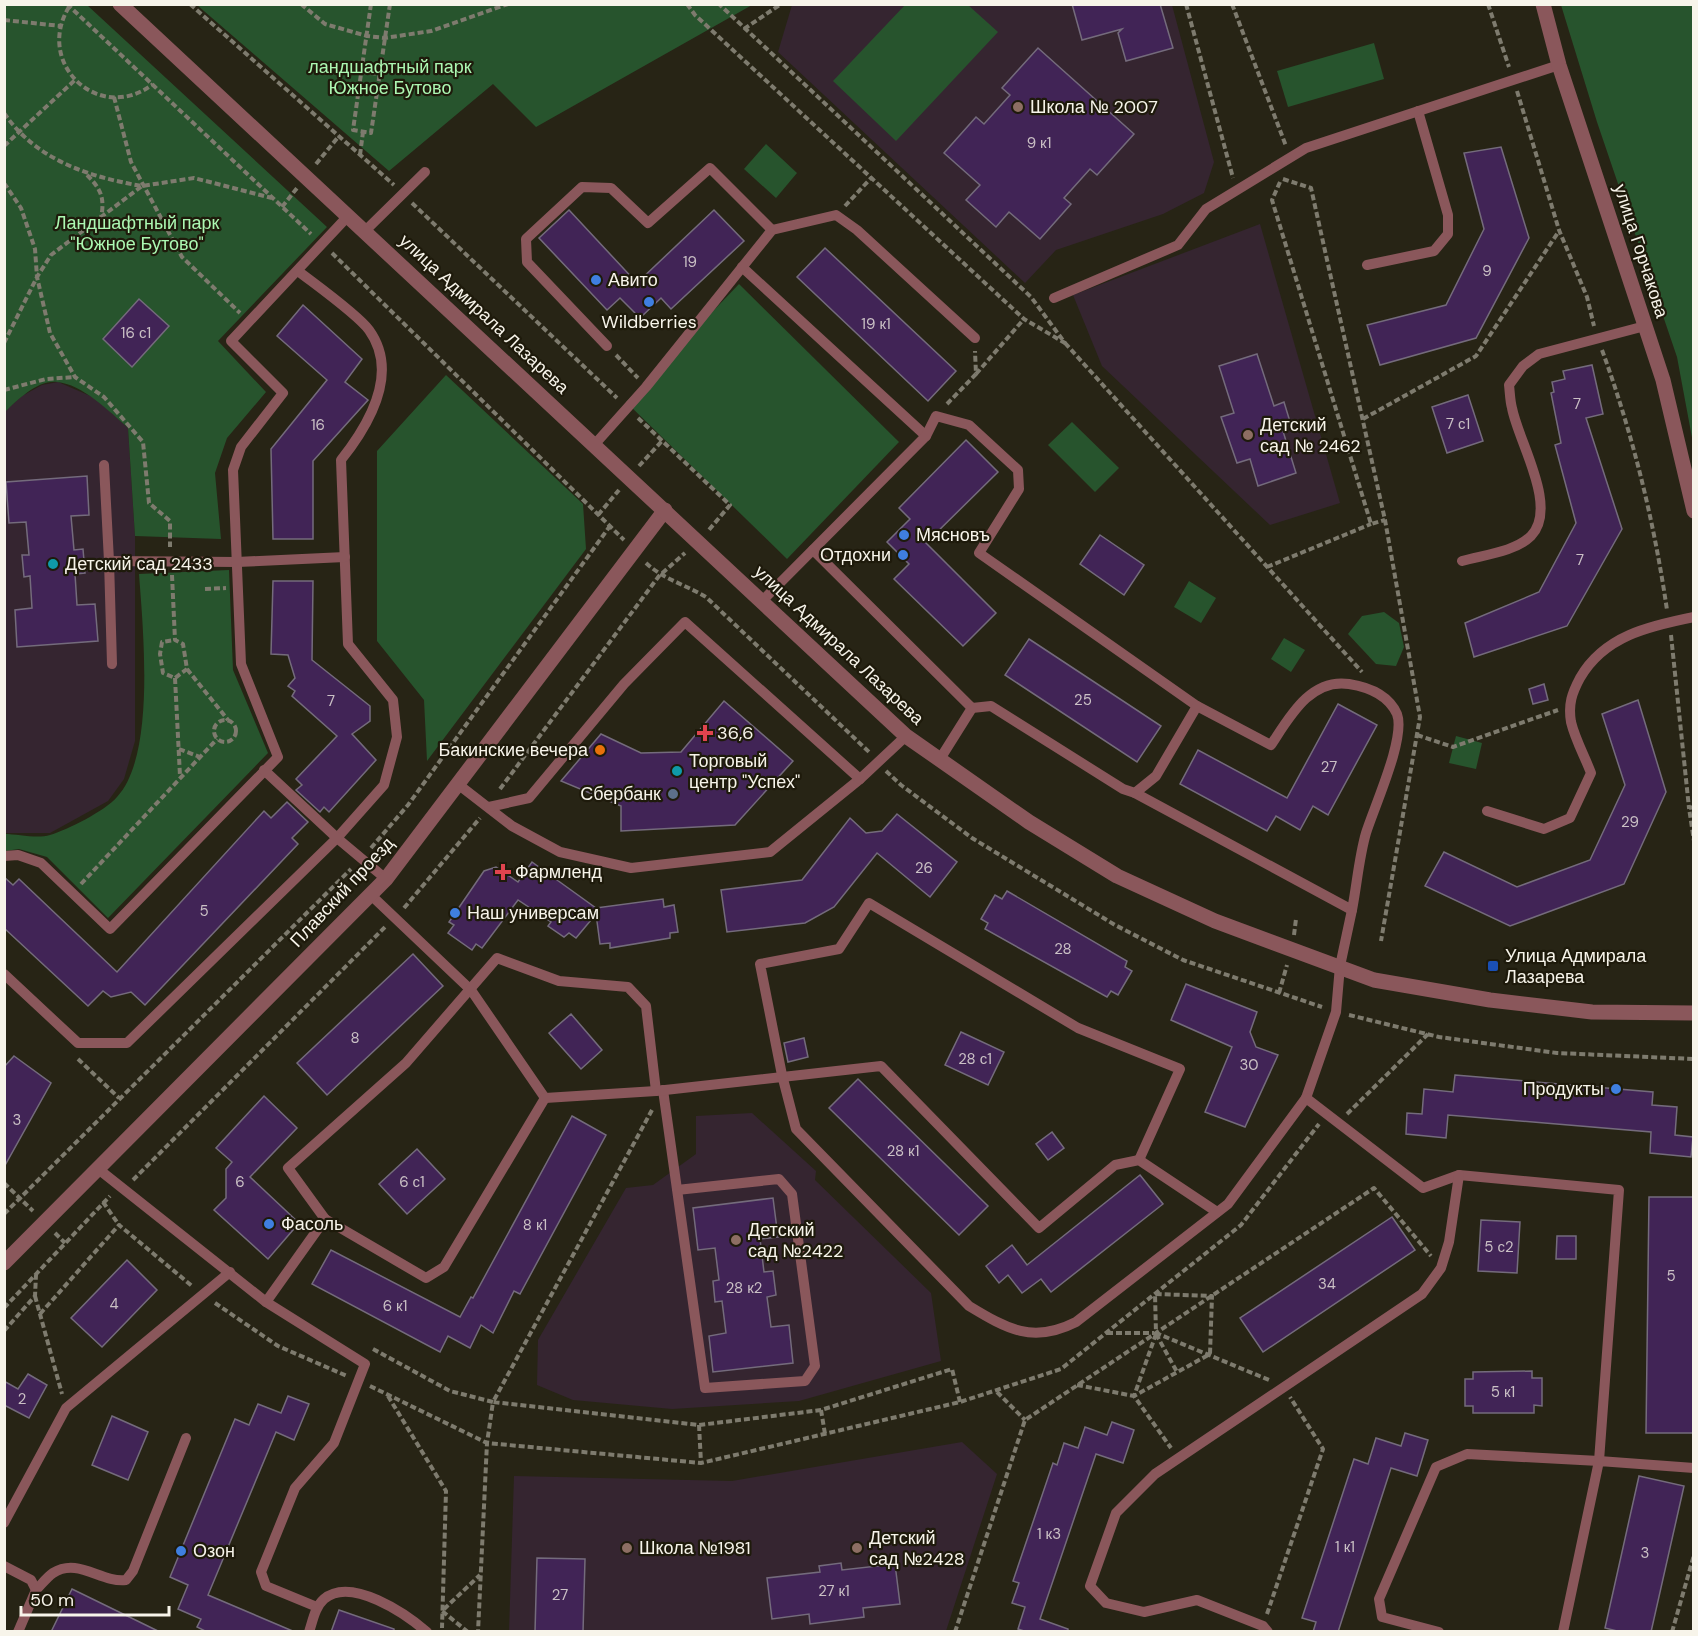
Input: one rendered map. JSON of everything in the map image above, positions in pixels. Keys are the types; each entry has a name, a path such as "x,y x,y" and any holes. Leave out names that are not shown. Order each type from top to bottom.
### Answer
{"street":[{"name":"улица Адмирала Лазарева","path":"120,4 366,230 906,736 1029,822 1117,876 1215,921 1374,980 1490,999 1592,1012 1694,1013"},
{"name":"улица Горчакова","path":"1543,4 1559,65 1663,380 1694,512"},
{"name":"Плавский проезд","path":"4,1263 386,879 665,510"}],"lane":[{"path":"1054,298 1178,245 1206,209 1306,148 1559,65"},
{"path":"1368,265 1434,250 1448,234 1448,215 1418,111"},
{"path":"607,346 527,262 526,239 582,187 611,188 648,222 710,168 772,230"},
{"path":"366,230 425,172"},
{"path":"4,856 18,855 41,863 110,929 278,757 241,664 232,470 241,447 283,393 231,341 349,215"},
{"path":"595,444 646,387 772,230 836,215 857,230 975,338"},
{"path":"742,267 926,436"},
{"path":"4,974 78,1043 127,1043 337,838 384,785 397,737 393,700 348,644 341,460 360,436 378,399 381,355 369,330 298,271"},
{"path":"1462,561 1512,547 1531,536 1541,519 1538,486 1512,409 1509,385 1523,366 1539,354 1645,326"},
{"path":"762,601 926,436 936,416 969,425 1018,470 1019,489 979,553 1197,706 1271,745 1297,706 1315,691 1339,682 1363,686 1383,695 1397,715 1396,745 1366,834 1340,966 1336,1012 1306,1098 1228,1204 1076,1322 1057,1331 1041,1335 1003,1327 969,1306 796,1129 782,1075 760,964 839,949 869,903 1078,1028 1180,1069 1139,1160"},
{"path":"105,465 112,664"},
{"path":"813,550 972,708"},
{"path":"109,561 237,562 345,557"},
{"path":"1487,811 1544,829 1570,818 1591,773 1572,722 1570,696 1586,669 1603,648 1630,634 1694,617"},
{"path":"489,807 529,798 624,684 685,622 860,779"},
{"path":"972,708 991,706 1123,789 1135,793 1352,910"},
{"path":"1135,793 1156,776 1197,706"},
{"path":"940,759 972,708"},
{"path":"459,785 512,825 560,852 631,868 770,852 860,779 906,736"},
{"path":"264,770 337,838 386,879"},
{"path":"371,896 471,990 545,1098"},
{"path":"545,1098 444,1268 426,1278 326,1219 288,1168 406,1063 497,958 559,981 628,987 646,1006 677,1190 705,1388 805,1381 815,1366 792,1194 778,1179 677,1190"},
{"path":"545,1098 659,1090 881,1066 1039,1228 1115,1165 1139,1160 1217,1212"},
{"path":"1306,1098 1423,1188 1459,1175 1619,1190 1599,1461 1563,1632"},
{"path":"97,1168 266,1302 365,1364 334,1443 296,1488 261,1572 266,1586 317,1607"},
{"path":"1266,1629 1197,1600 1144,1612 1106,1603 1090,1586 1116,1513 1155,1474 1422,1294 1441,1268 1449,1242 1459,1175"},
{"path":"266,1302 326,1219"},
{"path":"4,1523 66,1408 230,1272"},
{"path":"18,1632 36,1590 53,1572 79,1567 113,1581 126,1580 134,1571 186,1438"},
{"path":"1439,1632 1383,1617 1380,1599 1436,1467 1467,1454 1694,1468"},
{"path":"4,1566 31,1580 36,1590"},
{"path":"309,1632 317,1607 326,1597 349,1590 403,1612 427,1632"}],"path":[{"path":"4,1308 119,1185 134,1179 395,918 489,807 506,778 659,576 699,541 730,505 403,194 190,4"},
{"path":"301,4 324,24 367,36 385,38 431,31 508,4"},
{"path":"372,4 353,130 371,133 390,4"},
{"path":"687,4 695,15 1024,319 1065,343"},
{"path":"719,4 1032,297 1065,343 1383,695"},
{"path":"744,29 781,4"},
{"path":"1186,4 1236,190"},
{"path":"1232,4 1290,158"},
{"path":"1488,4 1559,230 1587,297 1597,339 1626,420 1653,523 1669,622 1694,841"},
{"path":"69,7 61,26 59,45 62,58 75,80 97,94 114,97 135,95 153,84"},
{"path":"4,20 61,26"},
{"path":"361,72 380,74"},
{"path":"4,146 75,80"},
{"path":"114,97 131,162 182,257 249,322"},
{"path":"4,113 20,132 43,151 86,174 142,186 194,178 274,199"},
{"path":"359,155 363,132"},
{"path":"1275,167 1281,178 1311,188 1385,520 1420,717 1381,941"},
{"path":"86,174 100,188 104,203 101,219"},
{"path":"836,215 872,177"},
{"path":"1281,178 1272,200 1371,524"},
{"path":"4,183 25,219 35,249 37,277 50,333 75,377 104,397 143,442 149,503 170,521 175,640"},
{"path":"4,344 37,277 51,255 142,186"},
{"path":"1363,419 1476,356 1559,230"},
{"path":"936,416 1024,319"},
{"path":"975,338 976,374"},
{"path":"607,346 646,387"},
{"path":"4,390 46,379 75,377"},
{"path":"1267,567 1385,520"},
{"path":"4,1214 361,859 408,805 610,526"},
{"path":"175,678 163,672 160,654 162,642 175,640 183,644 187,669 228,721 236,727 236,735 231,741 223,742 217,739 214,731 217,723 228,721"},
{"path":"175,678 187,669"},
{"path":"175,678 180,777"},
{"path":"1417,735 1453,747 1571,705"},
{"path":"72,893 217,739"},
{"path":"179,749 200,757"},
{"path":"1338,1123 1428,1034"},
{"path":"78,1043 78,1058 119,1098"},
{"path":"478,1632 487,1443 493,1402 659,1090"},
{"path":"358,1381 487,1443 701,1463 997,1392 1061,1369 1241,1225 1327,1114"},
{"path":"4,1183 45,1222"},
{"path":"956,1632 1025,1420 1374,1188 1441,1268"},
{"path":"103,1202 118,1225"},
{"path":"36,1275 35,1296 66,1408"},
{"path":"1155,1294 1212,1296"},
{"path":"1134,1396 1156,1333 1155,1294"},
{"path":"4,1331 35,1296"},
{"path":"1210,1354 1212,1296"},
{"path":"1106,1333 1156,1333 1283,1386 1323,1449 1266,1629"},
{"path":"1156,1333 1177,1372"},
{"path":"365,1364 372,1349 450,1391 493,1402 699,1425 821,1410 952,1369 960,1402"},
{"path":"1077,1385 1134,1396 1210,1354"},
{"path":"997,1392 1025,1420"},
{"path":"388,1395 446,1491 442,1632"},
{"path":"1134,1396 1179,1458"},
{"path":"821,1410 825,1434"},
{"path":"699,1425 701,1463"},
{"path":"1672,1632 1694,1555"},
{"path":"442,1611 480,1575"},
{"path":"442,1611 468,1632"}],"shaded area":[{"name":"Школа № 2007","path":"792,5 1172,5 1214,162 1204,193 1163,214 1056,250 1025,283 778,52"},
{"name":"Детский сад № 2462","path":"1260,224 1340,503 1270,525 1102,366 1073,295"},
{"path":"58,382 95,398 128,428 135,536 135,741 124,779 108,801 50,833 5,833 4,412 22,396 42,385"},
{"name":"Детский сад №2422","path":"752,1113 816,1171 815,1180 931,1293 941,1361 799,1401 672,1409 573,1400 537,1385 538,1340 626,1188 653,1185 696,1154 696,1116"},
{"path":"962,1442 997,1474 946,1631 509,1632 514,1476 732,1481"}],"green space":[{"name":"Ландшафтный парк \"Южное Бутово\"","path":"5,5 87,5 327,227 218,341 266,392 227,438 215,473 221,539 135,536 128,428 86,393 66,384 50,382 35,387 5,412"},
{"name":"ландшафтный парк Южное Бутово","path":"197,5 752,5 536,127 493,84 389,171"},
{"path":"905,5 968,5 998,32 896,141 833,81"},
{"path":"1561,5 1693,5 1693,443 1677,357 1597,122"},
{"path":"1374,43 1384,79 1288,107 1277,71"},
{"path":"766,144 797,173 776,198 744,169"},
{"path":"739,284 899,442 787,559 626,402"},
{"path":"446,375 583,504 586,549 427,761 424,700 377,641 377,451"},
{"path":"1072,422 1119,468 1095,492 1048,445"},
{"path":"229,570 233,670 268,753 108,918 47,857 19,849 5,851 4,834 45,836 66,829 95,814 111,802 129,778 137,752 144,690 139,574"},
{"path":"1189,581 1216,598 1201,623 1174,607"},
{"path":"1384,612 1399,623 1404,647 1396,666 1376,664 1348,634 1362,616"},
{"path":"1284,638 1305,650 1291,672 1271,659"},
{"path":"1456,736 1482,743 1476,769 1449,763"}],"building":[{"path":"1072,4 1160,4 1173,48 1126,61 1118,33 1122,29 1082,40"},
{"path":"1038,48 1134,134 1097,175 1090,169 1064,198 1071,204 1040,239 1009,212 996,227 966,200 980,185 944,153 976,117 984,124 1010,95 1002,88"},
{"path":"1501,147 1529,238 1476,338 1380,365 1367,325 1446,305 1484,229 1464,153"},
{"path":"569,210 637,283 714,210 744,241 671,309 661,298 640,318 620,298 607,310 539,238"},
{"path":"825,248 956,371 928,401 797,277"},
{"path":"139,299 169,326 132,367 103,339"},
{"path":"303,305 362,359 345,382 368,400 313,461 313,539 273,539 271,449 327,380 277,336"},
{"path":"1257,354 1274,406 1284,402 1291,425 1282,428 1296,473 1258,486 1250,459 1237,463 1221,417 1234,413 1219,366"},
{"path":"1592,365 1603,414 1586,418 1622,529 1567,626 1474,657 1465,623 1539,592 1576,523 1555,445 1561,443 1551,393 1554,392 1552,382 1565,379 1563,371"},
{"path":"1468,395 1483,441 1447,453 1432,407"},
{"path":"966,440 998,472 926,543 996,613 963,646 894,579 909,564 887,542 910,519 899,508"},
{"name":"Детский сад 2433","path":"87,476 89,515 71,516 74,550 83,549 85,573 75,574 77,605 95,604 98,641 17,647 15,610 32,608 30,576 24,577 22,555 29,555 26,522 9,523 6,482"},
{"path":"1100,535 1144,565 1124,595 1080,564"},
{"path":"273,581 313,581 312,660 370,706 370,721 352,734 376,760 329,812 324,807 320,812 296,790 302,785 296,779 337,736 292,696 295,691 288,686 295,678 288,655 271,654"},
{"path":"1029,639 1161,726 1137,762 1005,675"},
{"path":"1544,684 1548,700 1533,704 1529,689"},
{"path":"1638,700 1666,792 1624,884 1510,926 1425,886 1444,852 1517,887 1590,860 1625,785 1602,714"},
{"name":"Торговый центр \"Успех\"","path":"724,701 793,761 735,825 621,831 621,806 561,781 601,734 641,753 681,752"},
{"path":"1338,704 1377,725 1328,815 1313,806 1300,830 1276,816 1267,831 1180,784 1198,750 1287,798"},
{"path":"287,802 308,822 292,838 298,844 145,1005 131,992 111,997 103,991 88,1006 4,928 4,877 13,885 19,879 117,972 264,811 271,818"},
{"path":"897,814 957,862 930,897 877,853 834,907 805,923 727,932 721,890 802,880 850,818 866,833 882,831"},
{"path":"532,862 596,908 663,899 664,907 674,905 678,932 670,933 670,938 610,948 610,943 600,944 596,914 576,938 569,933 564,937 548,926 551,922 518,900 482,948 476,944 472,950 448,933 454,925 449,922 484,871 496,867 518,882"},
{"path":"1007,891 1127,961 1125,967 1132,971 1118,995 1111,991 1107,997 985,929 988,923 981,919 995,895 1002,899"},
{"path":"413,954 443,986 327,1095 297,1063"},
{"path":"1186,984 1257,1012 1250,1032 1256,1047 1278,1055 1245,1127 1205,1112 1232,1047 1171,1020"},
{"path":"571,1014 602,1050 581,1069 549,1033"},
{"path":"961,1032 1004,1052 988,1085 945,1065"},
{"path":"804,1038 808,1057 788,1062 784,1043"},
{"path":"14,1056 51,1083 4,1167 4,1067"},
{"path":"1455,1075 1653,1092 1652,1105 1677,1107 1675,1135 1693,1137 1691,1157 1650,1153 1651,1132 1448,1115 1446,1138 1406,1134 1407,1113 1422,1114 1424,1089 1453,1092"},
{"path":"858,1079 988,1206 959,1235 829,1108"},
{"path":"264,1096 297,1128 250,1177 299,1223 268,1259 214,1210 226,1198 226,1169 232,1162 216,1148"},
{"path":"572,1116 606,1135 520,1294 514,1291 493,1333 481,1325 470,1348 448,1336 440,1352 312,1284 331,1250 460,1317 471,1297 473,1298"},
{"path":"1052,1132 1064,1148 1048,1160 1036,1144"},
{"path":"417,1149 445,1179 407,1214 379,1184"},
{"path":"1140,1175 1163,1204 1051,1292 1041,1279 1022,1293 1008,1275 999,1283 986,1266 1012,1245 1027,1265"},
{"path":"1649,1197 1694,1197 1694,1433 1646,1433"},
{"path":"773,1198 778,1237 760,1239 764,1272 773,1271 776,1295 767,1297 771,1327 789,1325 793,1363 713,1372 709,1336 726,1333 722,1301 715,1302 713,1281 719,1280 715,1248 698,1250 693,1208"},
{"path":"1392,1217 1415,1250 1263,1352 1240,1318"},
{"path":"1481,1220 1520,1222 1517,1273 1478,1271"},
{"path":"1557,1236 1576,1236 1576,1259 1556,1259"},
{"path":"127,1260 157,1290 102,1347 71,1318"},
{"path":"1532,1371 1532,1378 1542,1378 1542,1406 1534,1405 1534,1413 1473,1413 1473,1406 1465,1406 1465,1379 1473,1379 1473,1372"},
{"path":"28,1374 47,1385 29,1418 4,1405 4,1381 18,1389"},
{"path":"288,1396 309,1404 294,1440 276,1432 208,1595 295,1632 207,1632 197,1627 201,1619 178,1609 188,1585 170,1577 235,1419 249,1425 258,1404 281,1413"},
{"path":"112,1416 148,1432 128,1480 92,1465"},
{"path":"1112,1422 1134,1430 1123,1463 1096,1454 1040,1619 1068,1629 1068,1632 1027,1632 1018,1629 1025,1607 1012,1603 1019,1583 1013,1581 1053,1463 1057,1465 1064,1443 1078,1448 1085,1427 1107,1435"},
{"path":"1405,1433 1428,1440 1417,1476 1391,1468 1338,1632 1313,1632 1316,1622 1302,1618 1354,1459 1368,1464 1376,1438 1401,1446"},
{"path":"1639,1476 1684,1486 1651,1632 1621,1632 1605,1628"},
{"path":"537,1558 585,1559 583,1632 535,1632"},
{"path":"841,1563 842,1570 895,1564 900,1604 863,1608 864,1617 810,1624 809,1614 772,1619 767,1578 820,1572 819,1566"},
{"path":"72,1589 160,1632 51,1632"},
{"path":"339,1610 394,1629 394,1632 331,1632"}],"place":[{"name":"Школа № 2007","path":"1018,107"},
{"name":"Авито","path":"596,280"},
{"name":"Wildberries","path":"649,302"},
{"name":"Детский сад № 2462","path":"1248,435"},
{"name":"Мясновъ","path":"904,535"},
{"name":"Отдохни","path":"903,555"},
{"name":"Детский сад 2433","path":"53,564"},
{"name":"36,6","path":"705,733"},
{"name":"Бакинские вечера","path":"600,750"},
{"name":"Торговый центр \"Успех\"","path":"677,771"},
{"name":"Сбербанк","path":"673,794"},
{"name":"Фармленд","path":"503,872"},
{"name":"Наш универсам","path":"455,913"},
{"name":"Улица Адмирала Лазарева","path":"1493,966"},
{"name":"Продукты","path":"1616,1089"},
{"name":"Фасоль","path":"269,1224"},
{"name":"Детский сад №2422","path":"736,1240"},
{"name":"Школа №1981","path":"627,1548"},
{"name":"Детский сад №2428","path":"857,1548"},
{"name":"Озон","path":"181,1551"}]}
